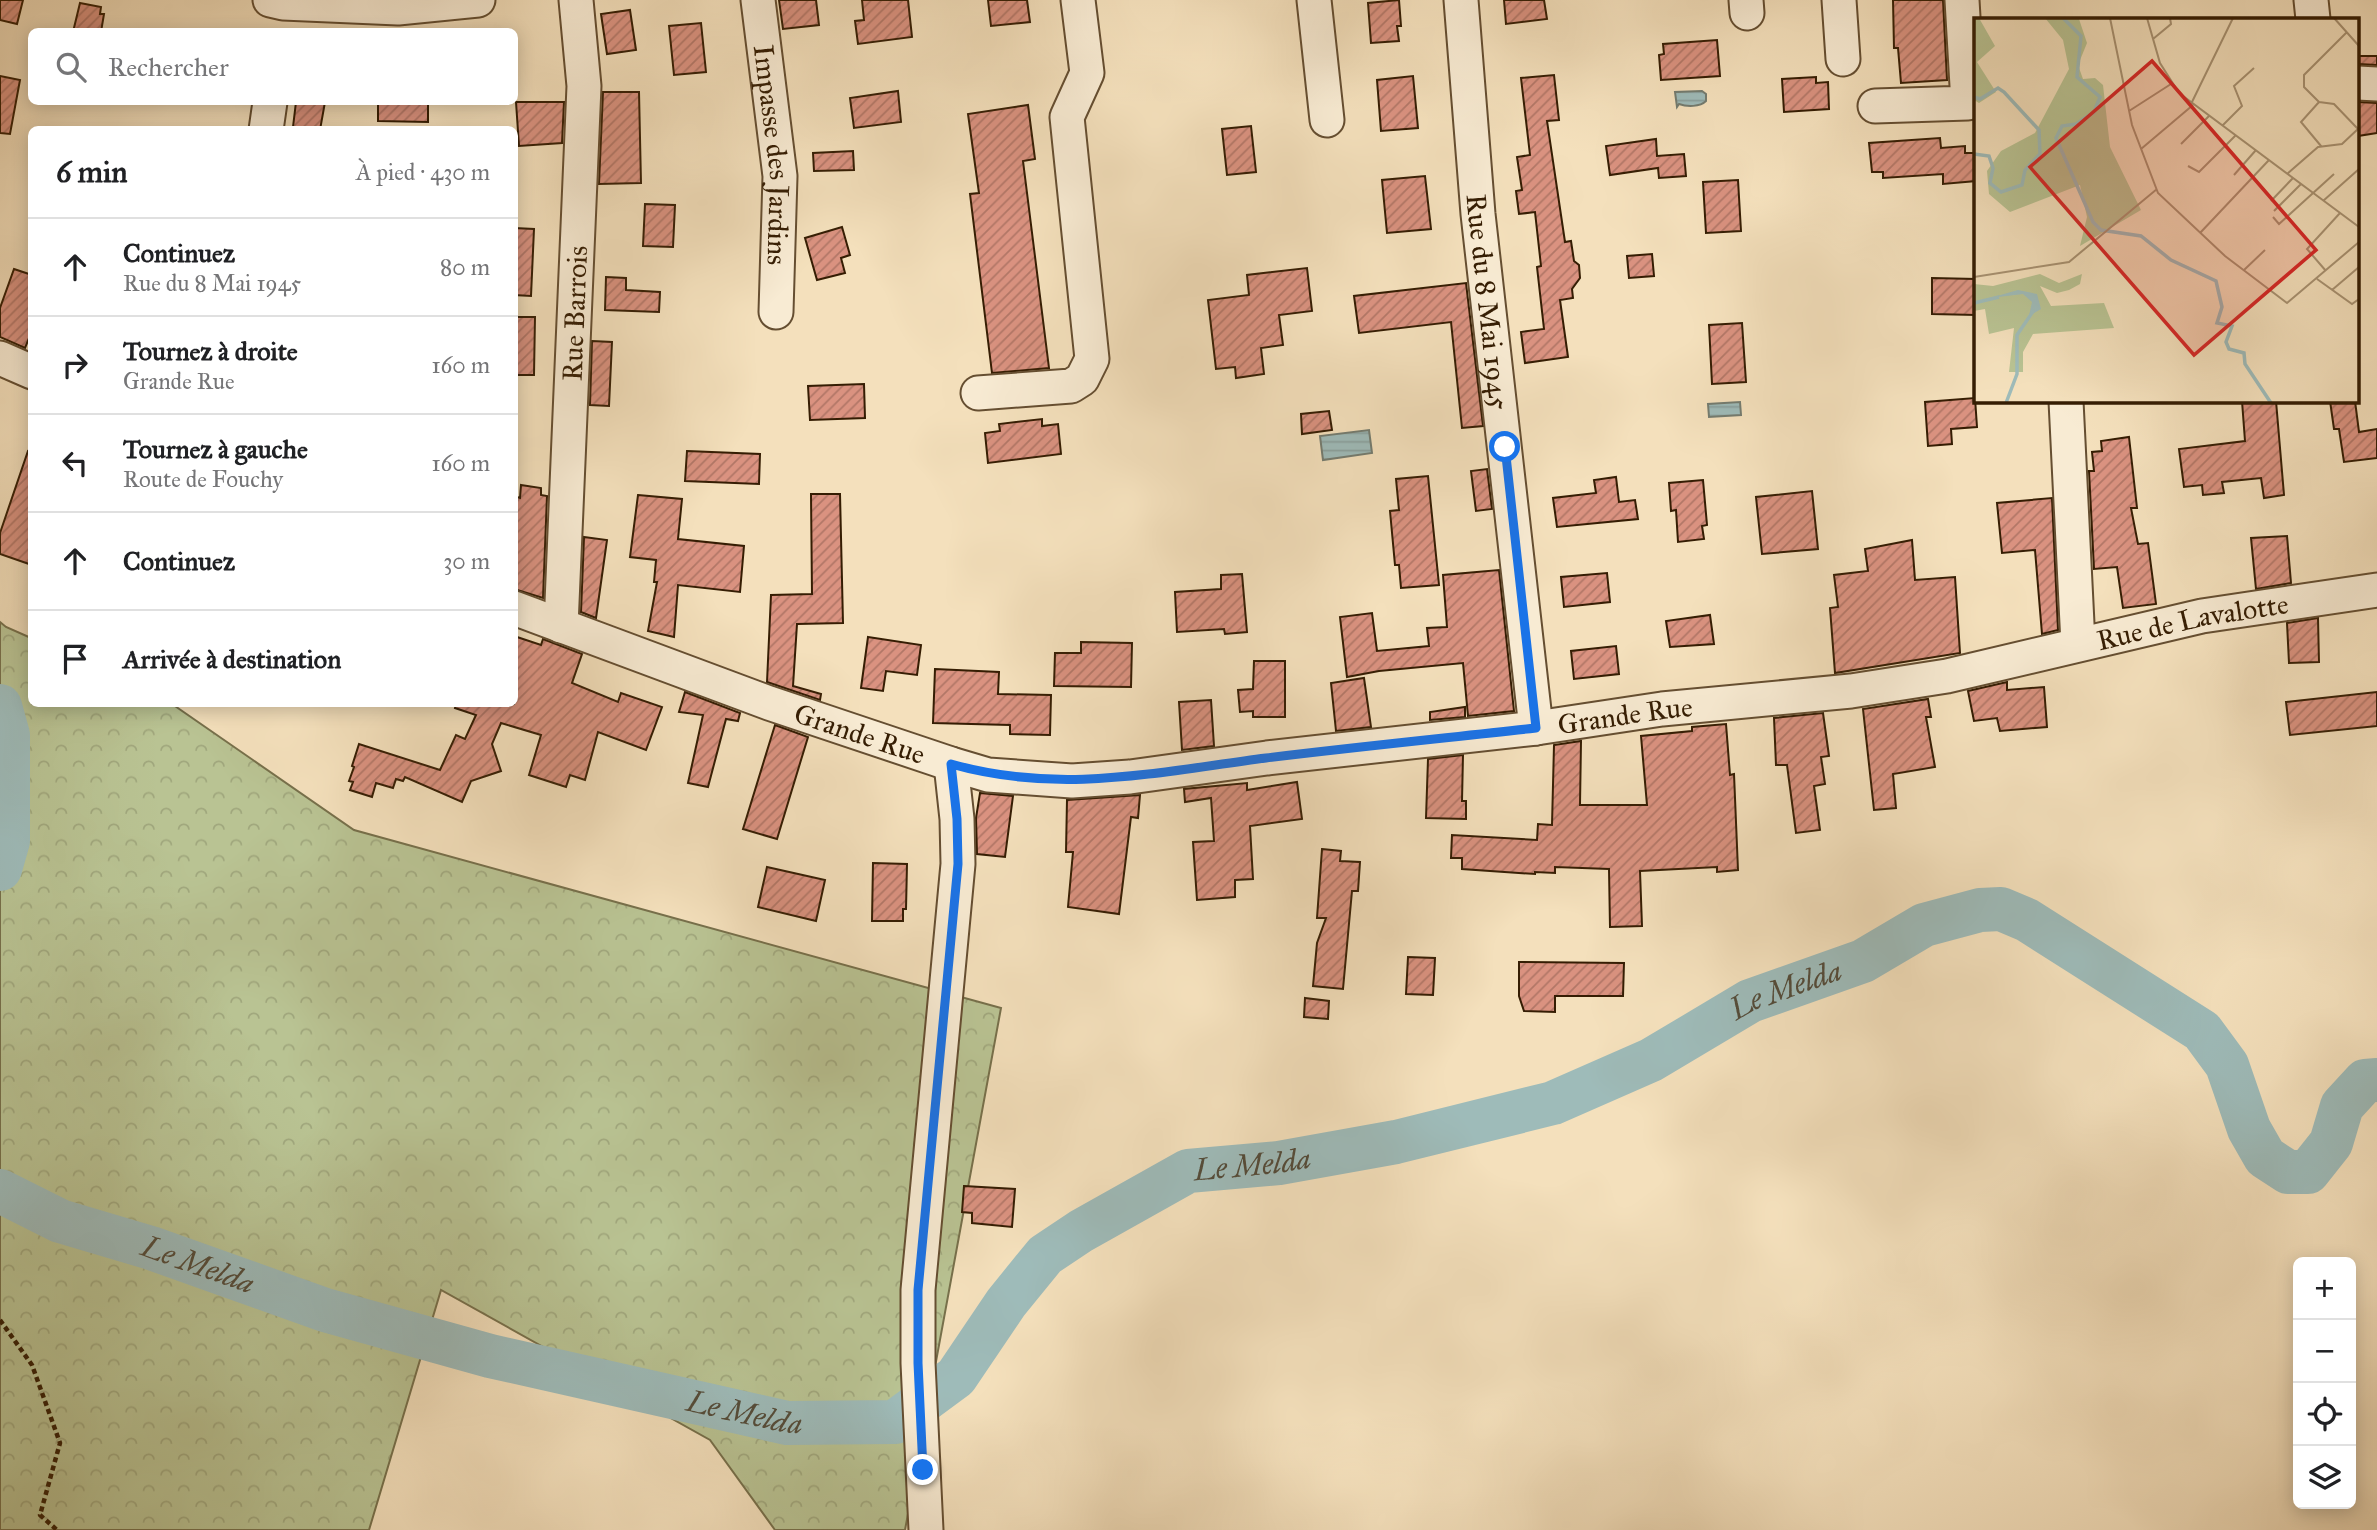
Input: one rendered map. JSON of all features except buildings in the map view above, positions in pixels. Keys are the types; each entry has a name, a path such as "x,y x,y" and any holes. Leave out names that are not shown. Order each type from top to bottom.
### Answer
{"street":[{"path":"277,12 398,8 478,0"},
{"name":"Rue Barrois","path":"561,626 584,86 576,0"},
{"name":"Impasse des Jardins","path":"758,0 780,176 776,312"},
{"path":"978,393 1071,386 1082,379 1091,359 1067,117 1087,73 1078,0"},
{"path":"1314,0 1327,120"},
{"name":"Rue du 8 Mai 1945","path":"1461,0 1478,214 1536,728"},
{"path":"1839,0 1843,60"},
{"path":"1874,106 1968,103 1962,0"},
{"path":"2311,0 2313,18"},
{"path":"267,126 270,105"},
{"path":"0,358 28,370"},
{"path":"2066,402 2078,644"},
{"name":"Rue de Lavalotte","path":"2009,661 2202,617 2377,590"},
{"name":"Grande Rue","path":"518,610 769,703 951,764 988,775 1072,781 1130,777 1267,758 1536,728 1662,709 1851,691 1947,676 2009,661"},
{"path":"926,1530 918,1363 918,1290 958,864 957,819 951,764"}],"path":[{"path":"0,1320 32,1365 60,1443 40,1515 57,1530"}],"green space":[{"path":"0,622 28,637 28,707 176,707 354,830 1001,1008 905,1530 775,1530 710,1440 441,1290 369,1530 0,1530"}],"water":[{"path":"1702,91 1706,94 1706,101 1703,103 1693,106 1679,104 1677,107 1675,92"},
{"path":"1740,402 1741,415 1709,417 1708,404"},
{"path":"1369,430 1372,453 1323,460 1320,436"}],"waterway":[{"name":"Le Melda","path":"0,706 8,735 8,841 0,869"},
{"name":"Le Melda","path":"0,1191 60,1221 151,1248 325,1310 490,1356 787,1423 895,1422 956,1377 1006,1303 1045,1255 1081,1231 1188,1171 1279,1163 1396,1142 1553,1103 1651,1060 1750,1001 1863,961 1924,925 1980,910 2001,909 2027,920 2202,1031 2227,1065 2249,1129 2265,1157 2288,1172 2308,1172 2331,1143 2342,1106 2365,1081 2377,1080"}],"route":[{"path":"923,1470 918,1290 958,864 957,819 951,764 988,775 1072,781 1130,777 1267,758 1536,728 1505,447"}]}
